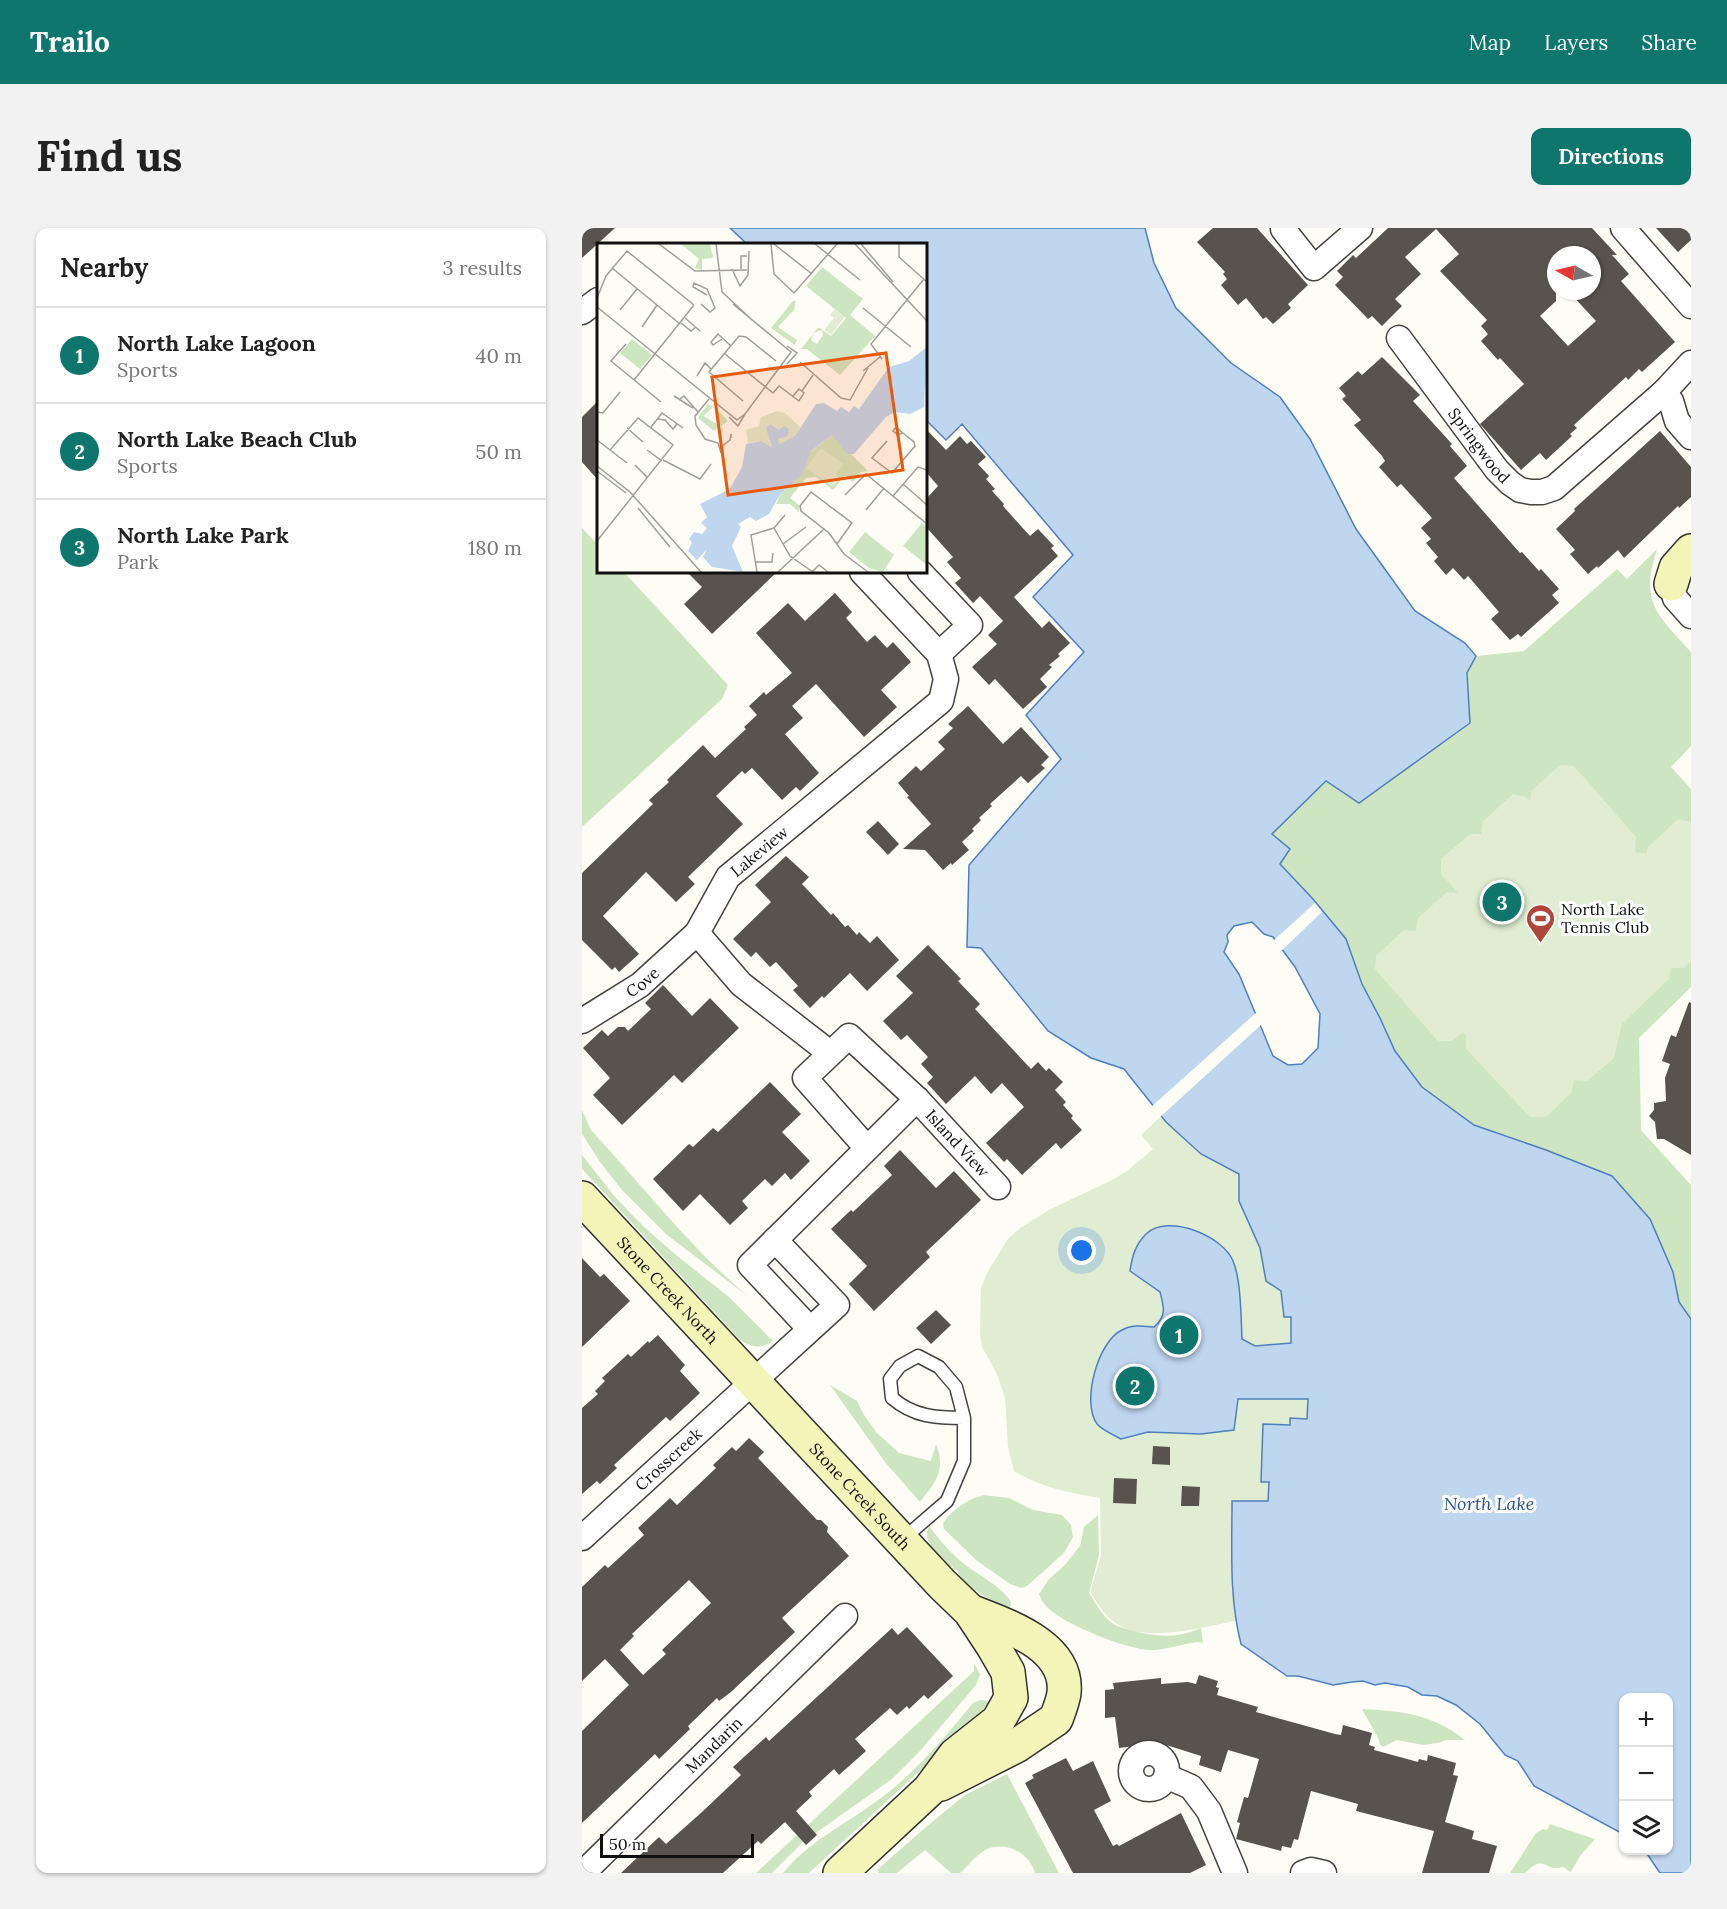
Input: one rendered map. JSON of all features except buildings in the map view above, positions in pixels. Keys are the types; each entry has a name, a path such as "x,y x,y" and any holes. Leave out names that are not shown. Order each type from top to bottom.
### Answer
{"street":[{"path":"1285,228 1283,229 1314,268 1360,228"},
{"path":"1623,228 1691,306"},
{"path":"582,312 597,301"},
{"name":"Springwood","path":"1400,338 1497,470 1520,490 1542,492 1554,488 1675,400 1691,363"},
{"path":"1675,400 1677,422 1691,437"},
{"path":"1691,551 1676,568 1671,584 1675,598 1691,616"},
{"path":"863,573 939,654 970,625 921,573"},
{"name":"Lakeview","path":"697,933 728,877 941,701 946,679 939,654"},
{"path":"697,933 741,984 830,1053"},
{"name":"Cove","path":"582,1021 640,986 697,933"},
{"path":"810,1329 750,1264 917,1099 849,1036 805,1078 867,1147"},
{"name":"Island View","path":"917,1099 998,1187"},
{"name":"Stone Creek North","path":"582,1198 753,1381"},
{"path":"753,1381 837,1305 775,1240"},
{"name":"Crosscreek","path":"582,1538 753,1381"},
{"name":"Stone Creek South","path":"753,1381 942,1584 970,1611 1008,1672 1011,1698 998,1721 955,1755 929,1790 840,1873"},
{"name":"Stone Creek South","path":"929,1790 1016,1746 1056,1719 1064,1692 1061,1668 1047,1650 1018,1630 970,1611"},
{"name":"Mandarin","path":"583,1873 845,1616"},
{"path":"1166,1776 1191,1786 1209,1811 1235,1873"},
{"path":"1303,1873 1311,1870 1324,1873"}],"lane":[{"path":"902,1540 946,1501 964,1461 964,1418 956,1387 939,1367 918,1356 900,1366 890,1379 892,1398 902,1406 928,1417 964,1418"}],"green space":[{"path":"582,528 597,544 597,573 625,573 728,685 722,699 582,827"},
{"path":"1657,549 1650,582 1654,606 1660,617 1691,652 1691,746 1671,767 1691,789 1691,987 1639,1038 1641,1130 1691,1185 1691,1319 1679,1302 1673,1272 1546,1150 1474,1125 1422,1087 1395,1051 1362,984 1346,939 1280,864 1272,834 1327,781 1359,802 1470,723 1467,673 1476,656 1524,651 1617,569 1627,579"},
{"name":"North Lake Tennis Club","path":"1560,765 1574,766 1636,837 1635,852 1646,854 1648,847 1678,819 1691,822 1691,961 1684,968 1671,968 1669,979 1622,1024 1614,1058 1587,1081 1574,1080 1572,1092 1546,1117 1530,1117 1466,1049 1466,1036 1463,1032 1452,1041 1438,1041 1375,969 1376,956 1404,930 1416,931 1418,918 1447,892 1458,893 1441,874 1441,859 1470,834 1481,834 1483,821 1513,794 1530,801 1531,791"},
{"path":"582,1110 591,1130 667,1216 727,1278 749,1297 667,1235 622,1190 582,1134"},
{"path":"1161,1116 1201,1154 1240,1174 1239,1201 1260,1248 1266,1281 1281,1291 1284,1316 1291,1316 1291,1343 1271,1344 1268,1398 1307,1399 1307,1419 1290,1425 1264,1424 1261,1482 1269,1482 1268,1502 1233,1501 1232,1568 1235,1621 1190,1630 1155,1633 1125,1628 1113,1621 1090,1592 1101,1556 1100,1498 1045,1485 1014,1471 1008,1447 1005,1398 997,1374 982,1347 980,1334 981,1288 988,1271 1008,1239 1020,1228 1049,1210 1127,1171 1153,1149 1141,1135"},
{"path":"582,1155 615,1197 643,1226 729,1297 773,1341 756,1346 740,1340 582,1169"},
{"path":"830,1385 857,1401 877,1433 899,1453 931,1461 936,1444 940,1469 935,1482 920,1502 885,1462"},
{"path":"984,1495 1009,1498 1033,1510 1062,1515 1071,1525 1073,1537 1064,1553 1027,1586 1022,1588 1010,1584 976,1560 944,1529 943,1523 956,1509"},
{"path":"1098,1515 1099,1555 1089,1593 1105,1617 1119,1626 1157,1635 1183,1634 1201,1628 1203,1643 1151,1650 1128,1646 1083,1629 1057,1615 1046,1606 1039,1594 1049,1579 1064,1566 1080,1546 1084,1527"},
{"path":"929,1526 958,1559 1003,1592 1011,1603 1009,1611 971,1587 957,1570 952,1569 953,1566 950,1567 937,1554 929,1544 927,1532"},
{"path":"974,1663 980,1674 976,1685 920,1751 892,1779 803,1842 772,1873 756,1873 974,1671"},
{"path":"980,1700 989,1701 977,1718 809,1873 783,1873 805,1851 894,1788 930,1753 973,1703"},
{"path":"1362,1709 1390,1711 1429,1719 1465,1740 1446,1740 1423,1745 1397,1740 1383,1747"},
{"path":"1007,1774 1059,1873 1035,1873 1028,1860 1016,1850 993,1847 982,1852 960,1873 951,1873 925,1850 897,1873 878,1873 878,1869 965,1795"},
{"path":"1550,1824 1595,1839 1580,1856 1571,1872 1563,1867 1552,1868 1541,1863 1525,1873 1510,1873 1536,1833 1543,1829 1547,1830"}],"water":[{"name":"North Lake","path":"730,228 1145,228 1154,263 1176,308 1231,363 1280,397 1310,439 1356,529 1415,611 1465,643 1476,656 1467,673 1470,723 1359,803 1326,781 1272,834 1290,849 1280,864 1346,939 1362,984 1395,1051 1422,1087 1474,1125 1612,1176 1650,1219 1673,1272 1679,1302 1691,1319 1691,1873 1660,1873 1648,1855 1673,1855 1673,1693 1619,1693 1619,1832 1534,1786 1518,1761 1505,1755 1480,1724 1456,1705 1437,1696 1422,1695 1408,1687 1385,1683 1375,1685 1363,1681 1333,1685 1298,1676 1287,1676 1241,1644 1233,1591 1232,1501 1268,1501 1269,1482 1261,1482 1263,1424 1290,1425 1290,1418 1307,1419 1308,1399 1238,1399 1234,1430 1201,1434 1148,1432 1121,1439 1097,1424 1092,1414 1092,1387 1094,1373 1106,1346 1113,1336 1122,1330 1134,1326 1154,1327 1163,1315 1160,1292 1130,1271 1139,1242 1156,1228 1167,1226 1194,1230 1218,1243 1227,1252 1233,1261 1238,1278 1242,1339 1255,1346 1291,1343 1291,1317 1284,1317 1281,1291 1266,1281 1260,1248 1239,1201 1239,1174 1201,1154 1166,1122 1124,1069 1091,1058 1048,1031 981,948 967,947 969,865 1061,759 1026,715 1084,652 1033,597 1073,555 962,424 946,440 927,421 927,243 746,243","holes":["1252,922 1264,934 1273,937 1295,967 1320,1014 1318,1048 1302,1064 1288,1065 1273,1056 1239,974 1224,952 1228,942 1227,935 1234,926"]}],"pier":[{"path":"1315,903 1322,912 1280,952 1272,942"},
{"path":"1257,1012 1262,1024 1159,1118 1150,1108"}],"place":[{"name":"North Lake Park","path":"1502,902"},
{"name":"North Lake Tennis Club","path":"1540,944"},
{"name":"North Lake Lagoon","path":"1179,1335"},
{"name":"North Lake Beach Club","path":"1135,1386"}]}
